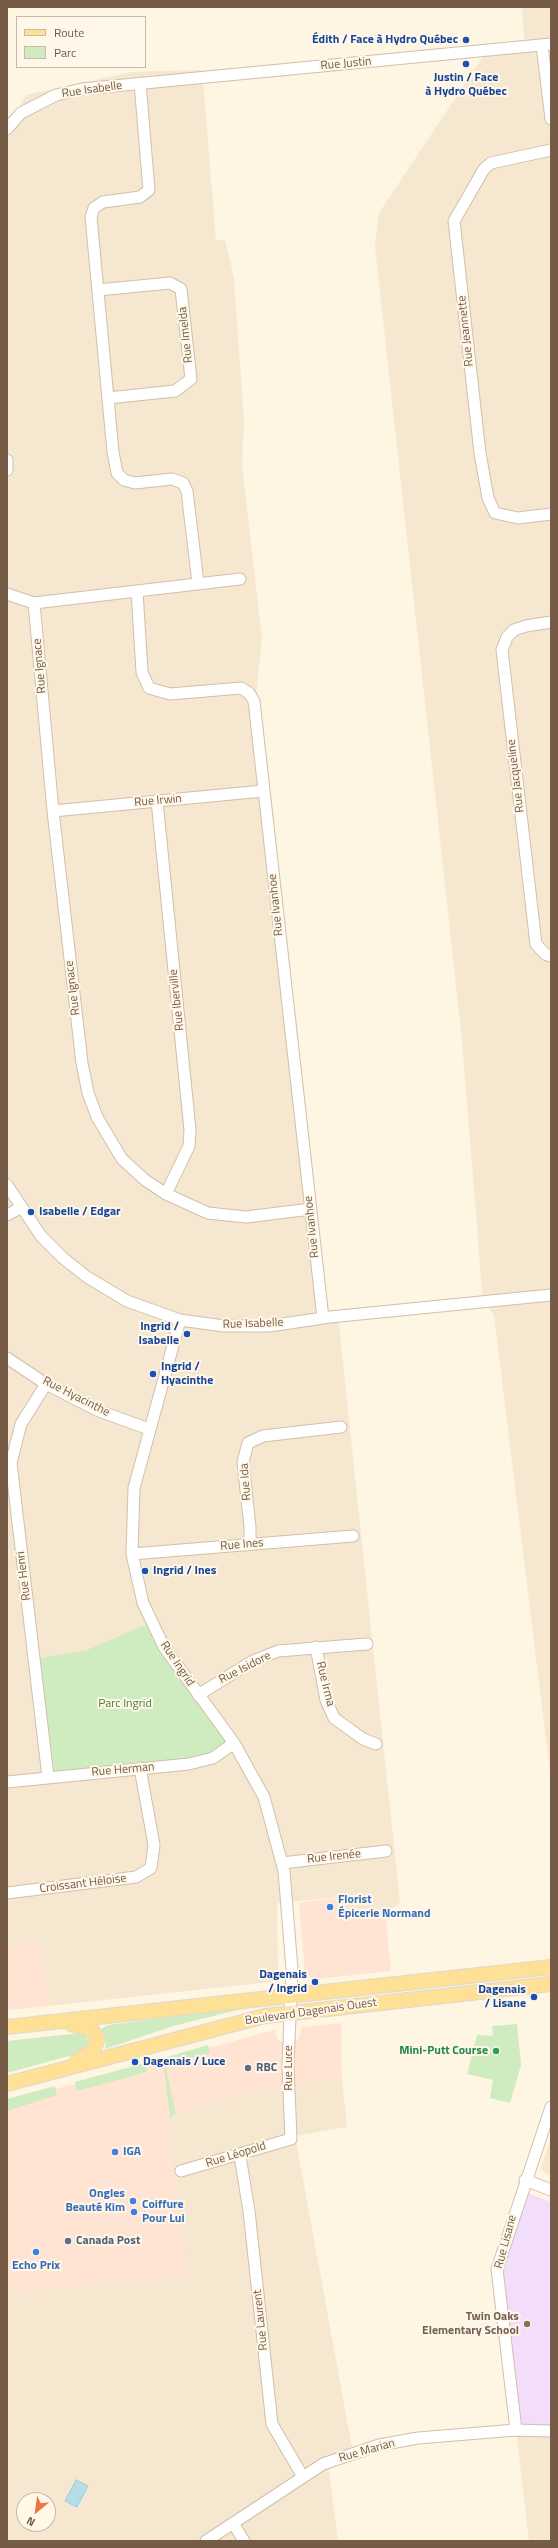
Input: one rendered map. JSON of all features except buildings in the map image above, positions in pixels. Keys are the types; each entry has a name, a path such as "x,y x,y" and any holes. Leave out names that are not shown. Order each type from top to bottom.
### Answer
{"main road":[{"name":"Boulevard Dagenais Ouest","path":"7,2028 551,1967"},
{"name":"Boulevard Dagenais Ouest","path":"7,2084 252,2019 290,2013 551,1984"},
{"path":"59,2071 92,2052 98,2039 91,2029 61,2022"}],"street":[{"name":"Rue Justin","path":"140,83 547,45"},
{"path":"547,45 551,119"},
{"path":"140,83 149,190 140,197 103,202 94,208 91,217 113,452 118,473 124,480 135,483 172,479 183,483 187,491 198,583"},
{"name":"Rue Isabelle","path":"7,129 21,113 56,95 82,89 140,83"},
{"name":"Rue Jeannette","path":"551,150 491,163 484,169 454,221 480,453 488,498 495,513 518,518 551,514"},
{"name":"Rue Imelda","path":"98,290 170,283 181,289 190,379 175,391 108,398"},
{"path":"7,460 7,470"},
{"path":"7,594 34,603 240,579"},
{"name":"Rue Ivanhoe","path":"137,591 142,672 149,688 170,694 236,688 249,693 256,710 263,791 323,1318"},
{"name":"Rue Ignace","path":"34,603 53,811 82,1064 88,1093 97,1117 122,1160 144,1180 166,1194 208,1213 246,1217 311,1209"},
{"name":"Rue Jacqueline","path":"551,622 526,626 514,630 507,638 502,650 536,944 545,954 551,956"},
{"name":"Rue Irwin","path":"53,811 263,791"},
{"name":"Rue Iberville","path":"157,801 190,1130 189,1146 166,1194"},
{"name":"Rue Isabelle","path":"7,1185 20,1208 52,1247 87,1277 127,1301 180,1320 224,1326 269,1326 323,1318 551,1295"},
{"path":"7,1215 20,1208"},
{"name":"Rue Ingrid","path":"180,1320 134,1488 132,1554 143,1603 164,1647 234,1743 264,1797 282,1863 290,1925 291,1996"},
{"name":"Rue Hyacinthe","path":"7,1358 46,1384 99,1411 149,1429"},
{"name":"Rue Henri","path":"46,1384 21,1424 15,1439 11,1463 10,1485 48,1777"},
{"name":"Rue Ida","path":"247,1545 250,1540 250,1527 243,1462 248,1443 263,1436 341,1427"},
{"name":"Rue Ines","path":"132,1554 353,1536"},
{"name":"Rue Isidore","path":"198,1695 253,1661 278,1652 316,1647 367,1644"},
{"name":"Rue Irma","path":"316,1647 326,1700 334,1718 362,1739 376,1744"},
{"name":"Rue Herman","path":"7,1782 190,1764 212,1758 234,1743"},
{"name":"Croissant Héloise","path":"7,1893 136,1877 151,1868 154,1845 140,1768"},
{"name":"Rue Irenée","path":"282,1863 386,1852"},
{"name":"Rue Luce","path":"291,1996 288,2064 291,2139"},
{"name":"Rue Lisane","path":"516,2430 497,2268 525,2180 551,2107"},
{"name":"Rue Léopold","path":"181,2171 240,2156 291,2139"},
{"name":"Rue Laurent","path":"240,2156 249,2211 272,2424 303,2477"},
{"path":"525,2180 551,2190"},
{"name":"Rue Marian","path":"206,2541 323,2464 379,2444 418,2438 516,2430 551,2431"},
{"path":"233,2523 244,2541"}],"shaded area":[{"path":"522,7 551,7 551,1780 494,1315 483,1302 462,1040 375,246 379,213 486,52 525,48"},
{"path":"202,70 216,240 225,240 234,278 244,422 242,465 262,638 255,707 323,1318 338,1316 400,1903 385,1913 341,1919 338,1897 277,1903 278,1981 49,2006 41,1941 7,1944 7,127 26,95 132,72"},
{"path":"339,1897 341,1919 385,1913 391,1971 315,1979 305,1974 299,1903"},
{"path":"41,1940 49,2006 7,2010 7,1944"},
{"path":"341,2023 342,2078 258,2090 176,2114 167,2120 187,2277 7,2293 7,2102 275,2030 278,2041 298,2040 302,2027"},
{"path":"342,2078 347,2127 295,2136 353,2453 328,2463 338,2541 7,2541 7,2293 186,2277 167,2120 176,2114 258,2090"},
{"path":"551,2139 551,2176 547,2175 541,2168"},
{"name":"Twin Oaks Elementary School","path":"525,2192 551,2202 551,2431 516,2430 497,2269"},
{"path":"516,2430 551,2431 551,2541 529,2541"}],"green space":[{"name":"Parc Ingrid","path":"150,1623 234,1743 213,1758 55,1776 43,1760 34,1659 87,1650"},
{"path":"254,2006 173,2026 105,2049 106,2041 101,2029 108,2025"},
{"name":"Mini-Putt Course","path":"517,2024 521,2065 510,2103 490,2098 493,2080 467,2074 477,2035 493,2036 492,2026"},
{"path":"81,2033 86,2036 89,2042 80,2053 7,2073 7,2041"},
{"path":"208,2045 210,2053 165,2064 176,2114 170,2118 163,2058"},
{"path":"145,2063 147,2072 77,2091 75,2082"},
{"path":"55,2086 57,2095 7,2111 7,2099"}],"water":[{"path":"76,2480 88,2486 77,2507 65,2501"}],"place":[{"name":"Édith / Face à Hydro Québec","path":"466,40"},
{"name":"Justin / Face à Hydro Québec","path":"466,64"},
{"name":"Isabelle / Edgar","path":"31,1212"},
{"name":"Ingrid / Isabelle","path":"187,1334"},
{"name":"Ingrid / Hyacinthe","path":"153,1374"},
{"name":"Ingrid / Ines","path":"145,1571"},
{"name":"Florist Épicerie Normand","path":"330,1907"},
{"name":"Dagenais / Ingrid","path":"315,1982"},
{"name":"Dagenais / Lisane","path":"534,1997"},
{"name":"Mini-Putt Course","path":"496,2051"},
{"name":"Dagenais / Luce","path":"135,2062"},
{"name":"RBC","path":"248,2068"},
{"name":"IGA","path":"115,2152"},
{"name":"Ongles Beauté Kim","path":"133,2201"},
{"name":"Coiffure Pour Lui","path":"134,2212"},
{"name":"Canada Post","path":"68,2241"},
{"name":"Echo Prix","path":"36,2252"},
{"name":"Twin Oaks Elementary School","path":"527,2324"}]}
